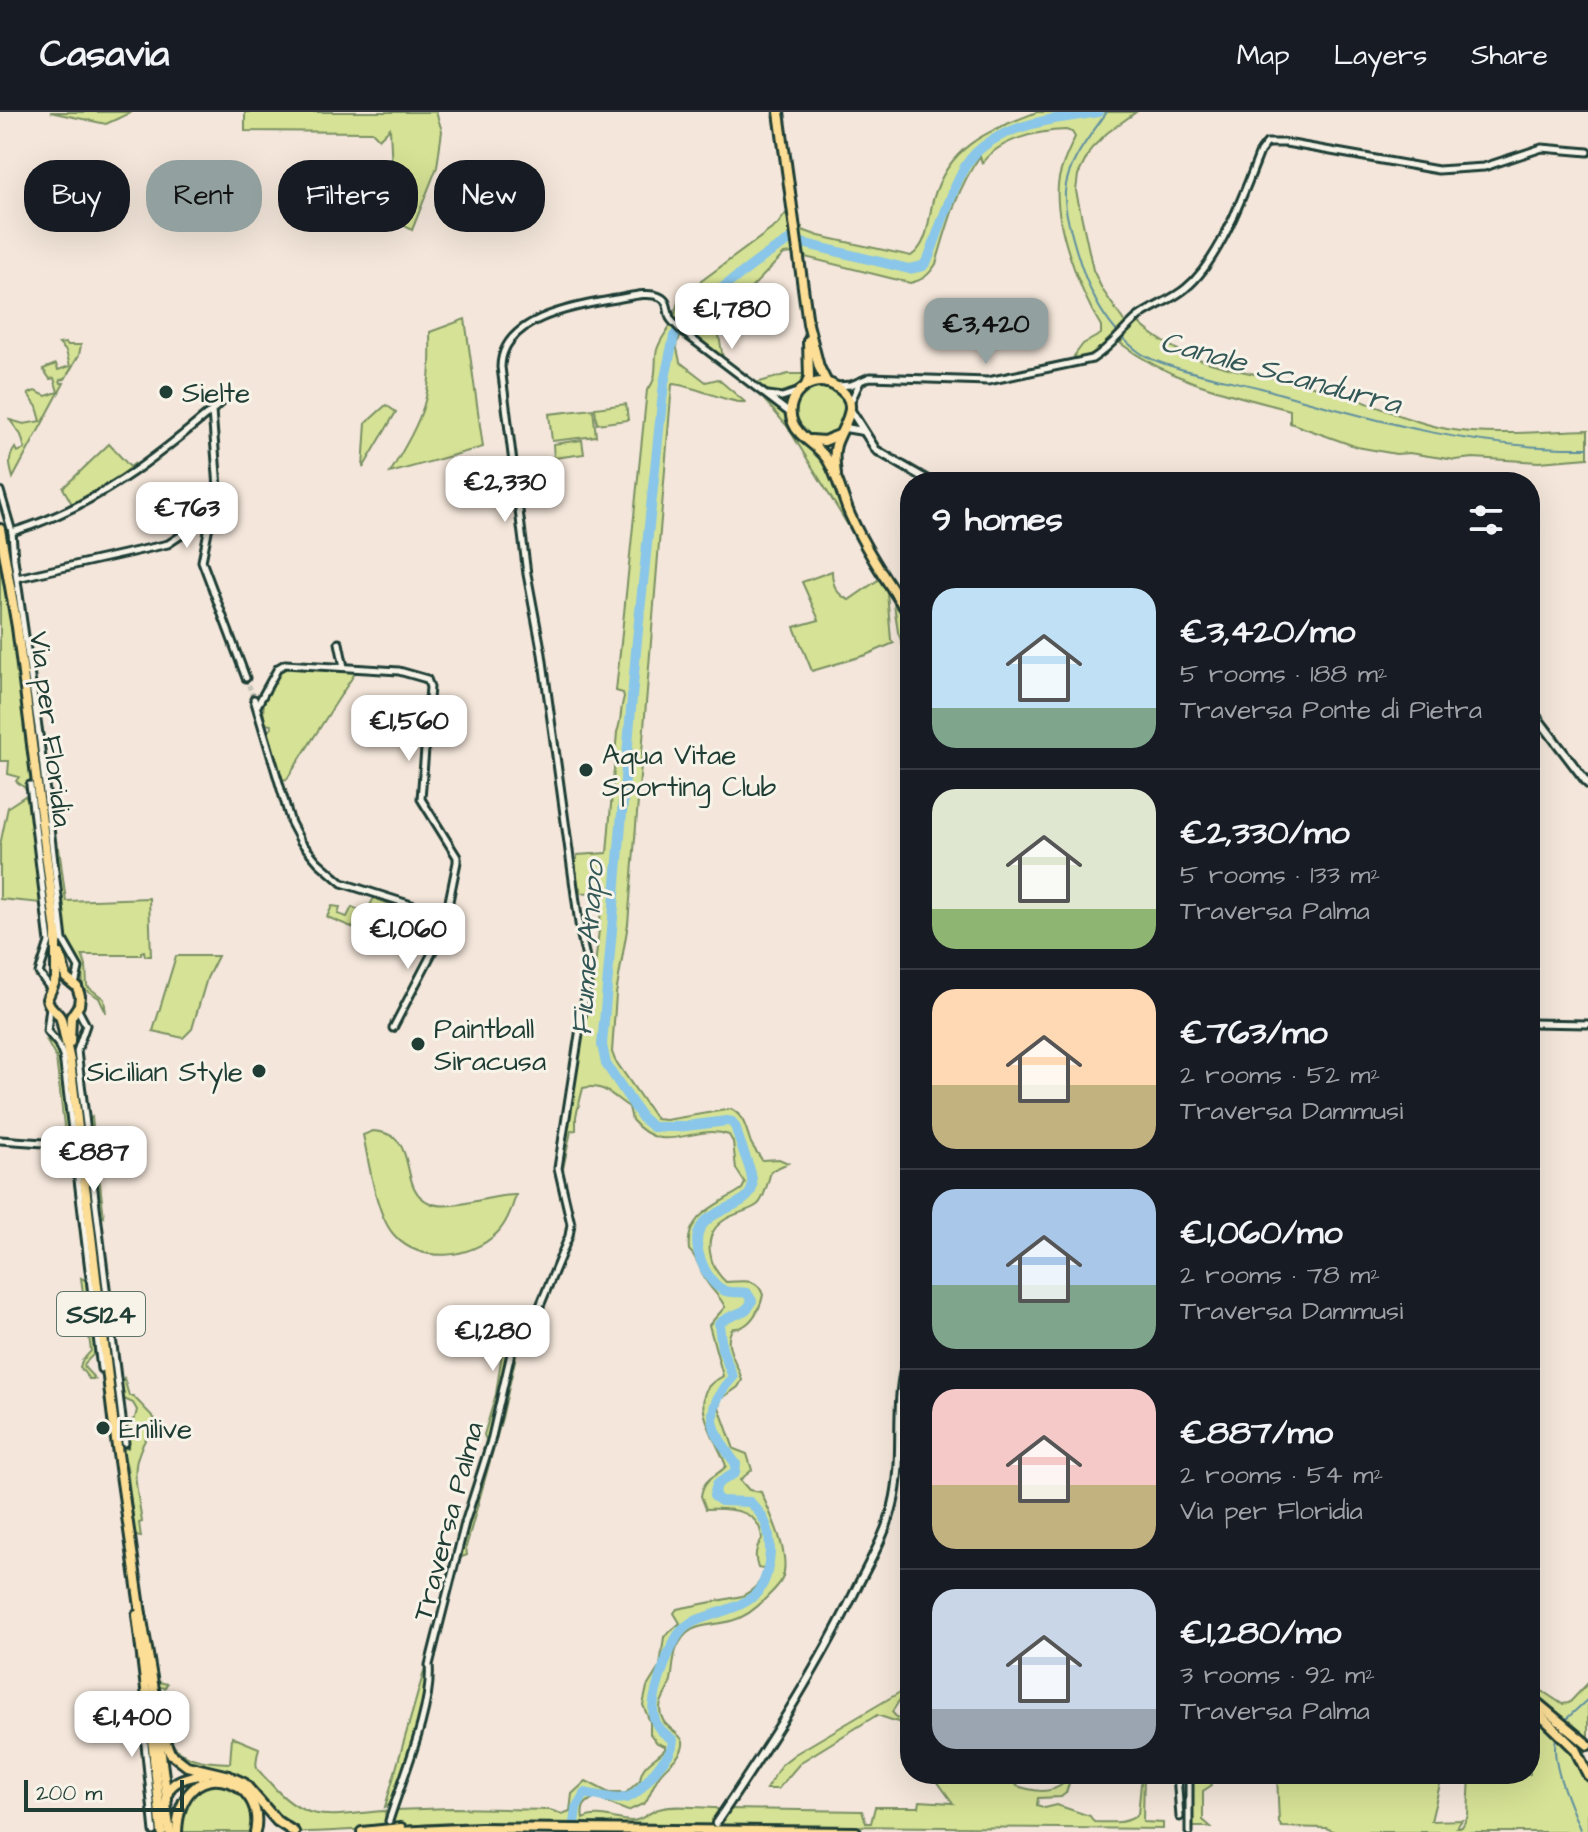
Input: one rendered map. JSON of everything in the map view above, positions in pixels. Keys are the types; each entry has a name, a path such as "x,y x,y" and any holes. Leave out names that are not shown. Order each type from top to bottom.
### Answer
{"main road":[{"path":"779,112 808,324 819,367 847,398 850,408 835,452 836,475"},
{"path":"808,324 809,378 791,405 791,414 798,432 820,449 836,475 851,516 900,599"},
{"path":"803,388 832,384"},
{"path":"806,438 824,441 843,431"},
{"name":"Via per Floridia","path":"0,529 21,655 56,935"},
{"path":"56,935 66,978 80,996 75,1010 70,1061"},
{"path":"56,935 52,986 47,999 55,1011 70,1061"},
{"path":"52,986 72,983"},
{"path":"55,1011 75,1010"},
{"name":"SS124","path":"70,1061 132,1566 167,1794"},
{"path":"132,1566 154,1758 169,1832"},
{"path":"141,1614 161,1730 167,1748 187,1766 235,1778 248,1786 277,1821 294,1832"},
{"path":"1540,1708 1572,1739 1586,1771"},
{"path":"1540,1712 1552,1721"},
{"path":"1572,1739 1588,1745"},
{"path":"1586,1771 1588,1755"},
{"path":"169,1832 167,1794 180,1779 219,1774"},
{"path":"169,1832 187,1793 200,1784 214,1781 230,1783 248,1796 256,1812 255,1832"},
{"path":"362,1832 396,1828 856,1832"},
{"path":"398,1832 438,1829"}],"street":[{"path":"832,384 845,386 870,377 988,381 1083,362 1103,352 1140,316 1185,289 1201,271 1236,212 1260,152 1267,143 1286,143 1438,170 1484,167 1542,148 1588,152"},
{"name":"Traversa Palma","path":"389,1821 420,1724 430,1676 429,1665 465,1523 491,1441 514,1340 518,1332 535,1318 569,1236 571,1224 558,1168 589,971 580,931 544,667 527,574 501,361 511,342 537,319 567,308 652,295 665,301 672,321 683,332 763,394"},
{"path":"861,381 850,408 863,431 876,450 914,472"},
{"path":"763,394 782,397 803,388"},
{"path":"763,394 791,414"},
{"path":"12,532 49,521 109,489 173,445 221,403"},
{"path":"212,411 219,501 204,540 202,561 246,678"},
{"path":"843,431 863,431"},
{"path":"0,491 12,532 63,940 79,968 72,983"},
{"path":"17,578 168,544 213,515"},
{"path":"339,643 344,667"},
{"path":"257,706 281,665 399,671 424,677 430,684 421,799 457,857 446,922 393,1028"},
{"path":"254,699 291,823 301,842 318,862 342,883 446,916"},
{"path":"1540,721 1588,784"},
{"path":"30,785 49,942 39,973 52,986"},
{"path":"75,1010 86,1025 77,1051 125,1443"},
{"path":"55,1011 47,1022 47,1031 63,1056 101,1369"},
{"path":"1540,1023 1588,1024"},
{"path":"0,1140 73,1145"},
{"path":"716,1823 751,1774 827,1644 884,1533 896,1492 900,1397"},
{"path":"147,1701 141,1705 154,1832"},
{"path":"1178,1784 1180,1817"},
{"path":"1189,1784 1189,1828"}],"green space":[{"path":"50,112 132,112 106,124"},
{"path":"245,112 436,112 442,131 438,160 434,160 434,175 418,215 418,160 391,160 390,128 379,139 372,132 245,131"},
{"path":"1037,112 1136,112 1091,149 1078,175 1076,191 1093,270 1130,330 1138,322 1159,339 1207,362 1337,392 1433,426 1500,433 1588,430 1588,458 1539,462 1473,458 1455,460 1357,447 1290,423 1290,410 1201,385 1160,368 1120,343 1122,341 1117,336 1100,351 1077,360 1074,356 1083,344 1101,334 1101,326 1076,275 1059,213 1059,178 1075,137 1066,130 1043,132 1009,142 982,163 980,156 959,194 936,264 922,279 910,283 805,257 804,252 784,254 733,307 718,330 723,358 685,330 676,344 680,362 706,382 718,379 745,402 672,384 628,924 616,994 612,1052 656,1119 731,1109 742,1119 751,1143 762,1160 779,1159 788,1163 771,1171 760,1203 723,1221 716,1227 710,1243 715,1268 726,1282 753,1283 763,1295 753,1318 744,1326 733,1328 730,1334 730,1347 742,1380 738,1387 721,1399 719,1407 734,1449 747,1454 752,1470 740,1480 749,1490 761,1492 774,1523 784,1559 782,1579 746,1615 699,1627 686,1634 681,1641 660,1709 663,1720 682,1739 683,1747 659,1776 645,1803 628,1811 595,1798 584,1806 582,1812 583,1819 600,1816 631,1821 665,1808 715,1808 721,1811 710,1826 659,1825 659,1832 549,1832 548,1824 461,1823 299,1832 284,1823 251,1786 205,1770 179,1754 165,1732 154,1675 159,1682 167,1684 165,1688 159,1687 165,1723 174,1746 181,1753 193,1758 230,1763 232,1737 259,1748 256,1765 259,1771 284,1798 310,1812 336,1815 385,1811 386,1822 391,1821 395,1810 550,1810 562,1814 570,1811 572,1794 586,1781 609,1793 626,1793 640,1780 646,1765 665,1749 650,1734 650,1722 643,1705 647,1687 660,1666 664,1637 680,1623 674,1613 677,1609 742,1596 754,1589 761,1578 764,1569 758,1568 756,1556 762,1539 756,1522 742,1512 706,1509 701,1496 708,1481 726,1466 708,1424 703,1401 705,1391 723,1376 709,1325 725,1307 707,1283 689,1250 689,1238 697,1219 742,1189 745,1183 736,1169 733,1142 729,1135 716,1132 656,1137 632,1120 629,1107 613,1095 597,1087 583,1088 576,1130 571,1131 561,1168 586,1002 592,994 603,892 578,893 581,889 574,860 577,855 607,853 617,732 624,697 623,693 616,691 647,390 654,378 657,349 673,320 681,296 777,225 787,212 789,228 802,227 802,230 819,236 911,256 925,238 933,200 949,165 987,133"},
{"path":"465,319 483,447 390,473 424,406 429,375 430,332"},
{"path":"59,344 81,345 79,355 65,379 60,380 64,383 13,478 11,456 15,448 17,452 25,449 21,435 10,420 24,424 41,421 37,407 28,394 35,391 46,396 58,392 54,378 50,379 43,369 56,364 58,370 70,366 66,351"},
{"path":"788,374 806,374 807,377 796,389 783,394 769,392 756,383"},
{"path":"820,386 839,393 846,412 839,431 820,438 801,431 794,412 801,393"},
{"path":"760,395 785,411 827,465 865,553 787,426"},
{"path":"626,404 628,420 597,424 595,408"},
{"path":"386,405 396,412 363,468 366,423"},
{"path":"593,409 596,436 552,441 549,414"},
{"path":"582,440 584,454 554,458 553,444"},
{"path":"109,444 130,467 134,464 134,468 72,504 63,488"},
{"path":"0,555 27,728 26,745 32,781 25,788 16,781 19,777 8,774 9,761 0,761"},
{"path":"832,571 836,588 849,600 882,580 887,592 891,640 894,643 812,671 794,627 819,620 802,582"},
{"path":"893,597 900,608 900,638"},
{"path":"286,666 357,670 287,779 282,780 268,731 272,728 266,724 264,709 271,684"},
{"path":"25,796 30,805 41,903 0,899 0,845 8,807"},
{"path":"59,848 66,901 149,898 151,956 145,956 144,951 141,955 82,955 87,986 104,999 106,1013 99,998 83,988 82,966 65,937 55,850"},
{"path":"374,898 392,905 378,943 382,945 377,956 360,948 369,934 327,917 332,906 340,907 338,914 347,917 352,907 361,911 362,919 376,924 381,910 370,905"},
{"path":"176,956 218,956 207,978 192,1029 183,1038 153,1031"},
{"path":"47,1041 55,1044 60,1058 70,1140 66,1143 56,1058"},
{"path":"92,1117 104,1217 99,1214 88,1120"},
{"path":"373,1131 388,1134 398,1142 404,1151 413,1186 430,1203 459,1204 516,1195 501,1229 486,1242 460,1253 431,1254 405,1245 388,1227 378,1203 363,1135"},
{"path":"81,1278 87,1281 95,1348 84,1367 95,1379 89,1379 80,1367 91,1351"},
{"path":"516,1328 510,1341 495,1419 463,1524 486,1440 484,1435 496,1394 505,1332"},
{"path":"521,1334 502,1418 466,1547 467,1555 459,1558 509,1382 516,1342"},
{"path":"124,1378 129,1396 133,1396 157,1421 137,1459 141,1537 135,1536 122,1449 128,1448 125,1425 135,1418 137,1410 133,1403 122,1398 120,1384"},
{"path":"427,1661 427,1679 416,1733 392,1803 385,1807"},
{"path":"1588,1683 1588,1742 1573,1738 1588,1748 1583,1753 1571,1740 1581,1772 1588,1782 1588,1832 1336,1832 1326,1828 1282,1827 1279,1823 1277,1784 1440,1784 1431,1821 1462,1820 1457,1827 1462,1827 1468,1816 1470,1784 1540,1784 1540,1690 1562,1704 1569,1703"},
{"path":"900,1692 900,1699 892,1712 900,1723 877,1715 801,1762 778,1789 766,1789 781,1765"},
{"path":"217,1783 242,1793 249,1805 252,1832 179,1832 189,1796 204,1785"},
{"path":"939,1784 1016,1784 1041,1791 1069,1784 1061,1797 1038,1798 1037,1805 1045,1808 1057,1805 1090,1816 1094,1822 1123,1821 1138,1814 1141,1784 1144,1784 1143,1822 1163,1823 1163,1829 719,1825 730,1809 862,1811 866,1823 871,1823 875,1807 919,1807 920,1801 953,1803"},
{"path":"1191,1784 1211,1784 1203,1791 1203,1820 1211,1827 1192,1827"}],"waterway":[{"name":"Fiume Anapo","path":"573,1832 576,1808 585,1793 621,1799 628,1797 642,1787 669,1754 673,1740 657,1725 653,1709 657,1686 672,1647 688,1625 735,1607 754,1596 765,1579 770,1551 766,1524 750,1502 721,1501 714,1496 717,1484 735,1473 736,1464 720,1441 713,1420 717,1400 733,1377 722,1349 719,1324 742,1312 752,1301 747,1293 726,1291 711,1279 697,1244 705,1222 749,1194 752,1188 749,1167 732,1122 653,1127 643,1119 606,1064 602,1045 637,640 664,383 674,336 697,307 790,240 909,269 923,266 962,172 973,156 1003,134 1022,127 1099,112"},
{"name":"Canale Scandurra","path":"1107,112 1070,170 1065,192 1066,210 1078,255 1096,302 1114,329 1139,352 1180,369 1422,430 1504,444 1588,448"},
{"name":"Canale Scandurra","path":"1564,1721 1588,1699"},
{"name":"Canale Scandurra","path":"1557,1734 1558,1770 1581,1832"}],"tunnel":[{"path":"246,678 254,699"}],"place":[{"name":"Sielte","path":"166,392"},
{"name":"Aqua Vitae Sporting Club","path":"586,770"},
{"name":"Paintball Siracusa","path":"418,1044"},
{"name":"Sicilian Style","path":"259,1071"},
{"name":"Enilive","path":"103,1428"}]}
